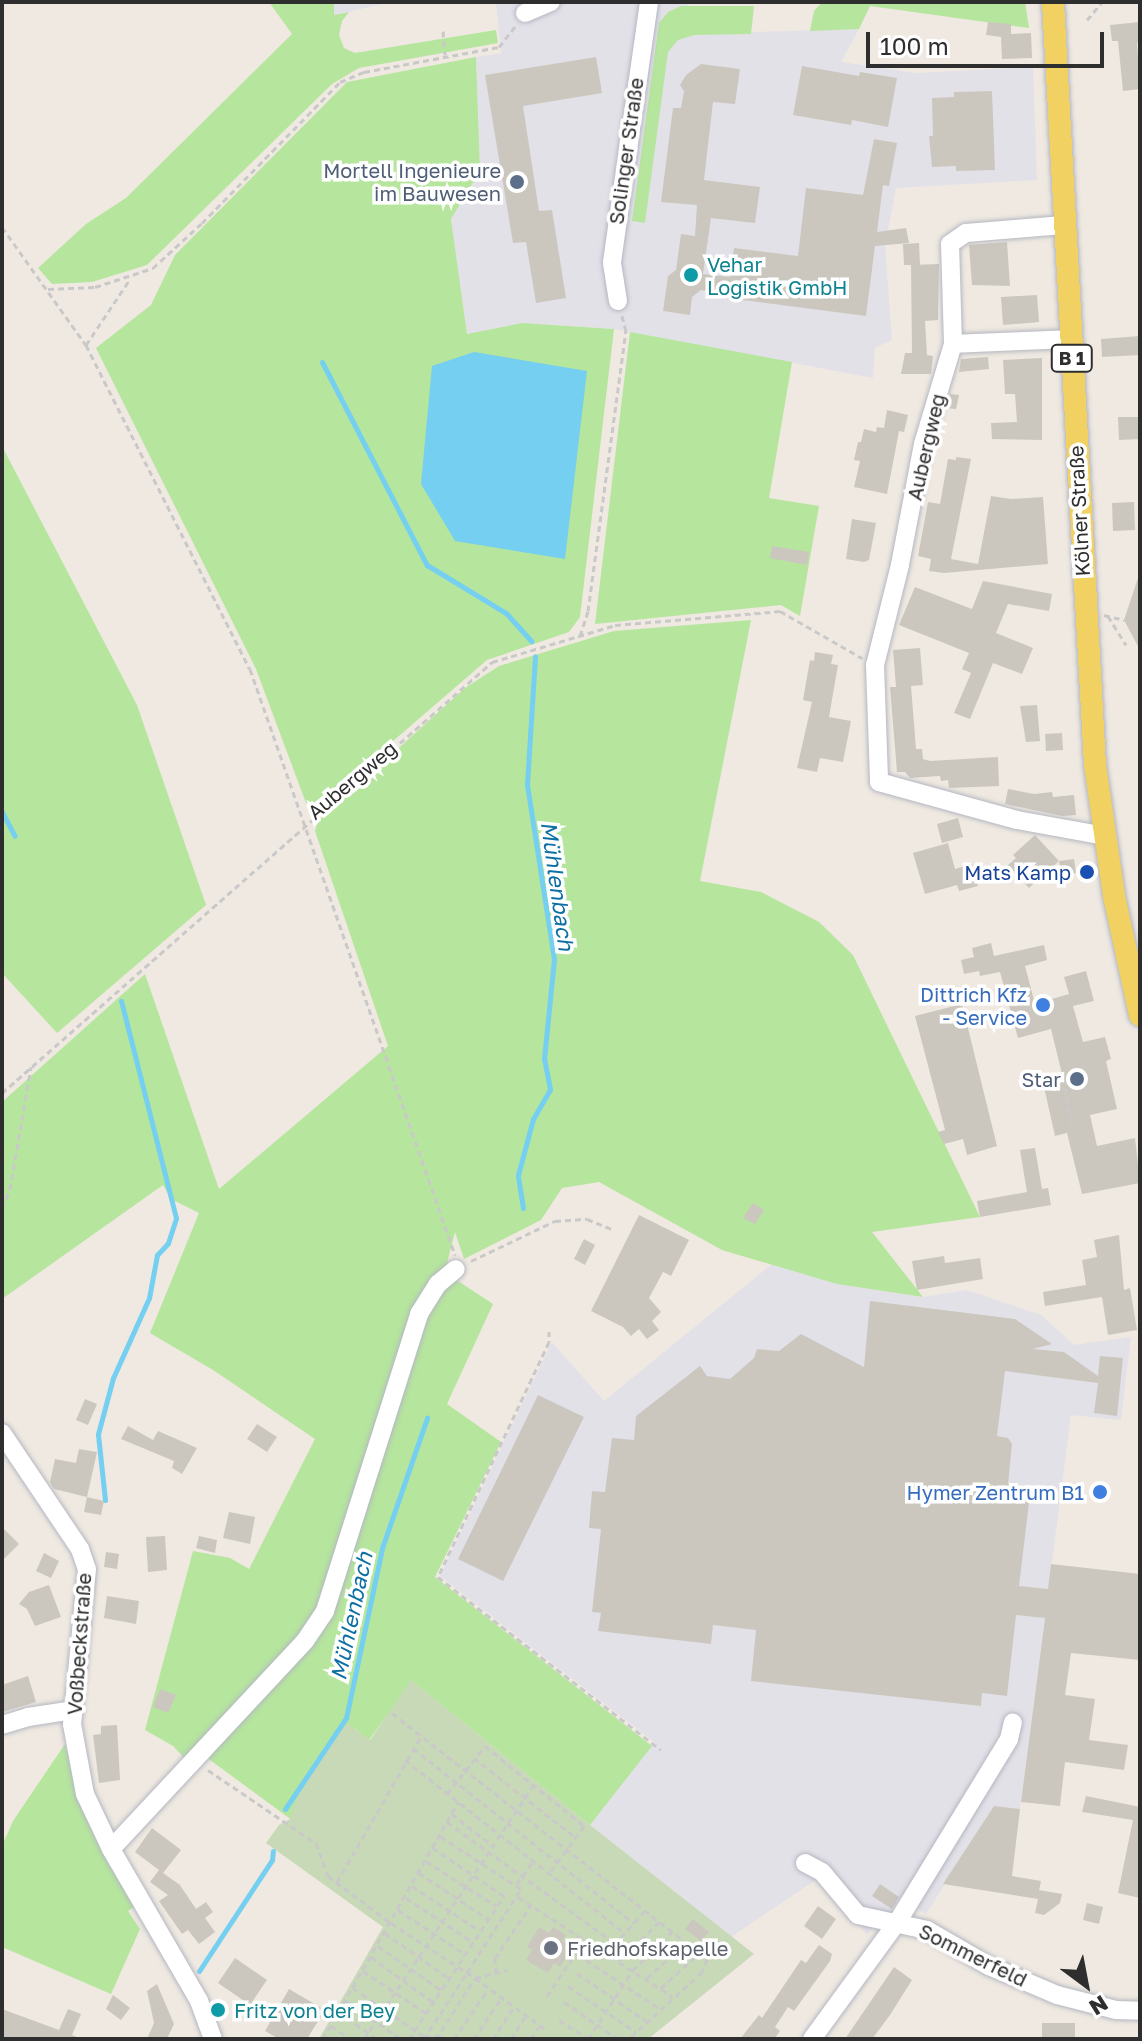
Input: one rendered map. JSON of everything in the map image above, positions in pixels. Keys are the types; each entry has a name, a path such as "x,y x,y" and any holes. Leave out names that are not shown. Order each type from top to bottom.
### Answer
{"main road":[{"name":"Kölner Straße","path":"1053,2 1094,751 1105,836 1140,1015"}],"street":[{"path":"525,13 551,2"},
{"name":"Solinger Straße","path":"618,301 613,250 649,2"},
{"name":"Aubergweg","path":"1064,225 966,233 950,244 953,344 923,444 900,565 875,665 879,782 1017,820 1105,836"},
{"path":"953,344 1071,339"},
{"path":"111,1849 305,1641 325,1611 419,1314 438,1284 456,1269"},
{"name":"Voßbeckstraße","path":"2,1433 80,1549 87,1569 72,1724 85,1794 111,1849 199,2001 213,2039"},
{"path":"2,1725 28,1717 74,1710"},
{"name":"Sommerfeld","path":"812,2039 898,1921 1009,1739 1013,1722"},
{"path":"805,1863 822,1872 858,1915 898,1921"},
{"name":"Sommerfeld","path":"898,1921 927,1930 989,1966 1057,1995 1116,2010 1140,2011"}],"path":[{"path":"1087,20 1102,2"},
{"path":"48,289 95,287 153,268 340,82 364,72 499,47 525,13"},
{"path":"443,31 445,55"},
{"name":"Aubergweg","path":"2,227 86,345 250,669 306,824 492,662 615,625 780,611 875,665"},
{"path":"86,345 132,277"},
{"path":"580,636 588,611 626,331 618,301"},
{"path":"1108,616 1126,645"},
{"path":"2,1093 306,824 454,1252 456,1269 555,1221 587,1219 614,1230"},
{"path":"2,1208 10,1189 31,1067"},
{"path":"1062,1078 1072,1124"},
{"path":"549,1331 549,1342 438,1577 661,1750"},
{"path":"392,1713 707,1959 702,1972 629,2039"},
{"path":"337,1882 422,1735"},
{"path":"447,1795 485,1746 584,1826 549,1874"},
{"path":"413,1748 634,1923"},
{"path":"474,1758 576,1837"},
{"path":"405,1760 625,1933"},
{"path":"195,1761 316,1843 328,1876 548,2031"},
{"path":"364,2039 534,1784"},
{"path":"325,2038 458,1802"},
{"path":"452,1814 493,1846"},
{"path":"447,1822 615,1943"},
{"path":"424,2038 521,1889 440,1836"},
{"path":"409,2039 504,1896 433,1848"},
{"path":"426,1861 497,1906"},
{"path":"516,1886 533,1861"},
{"path":"419,1873 488,1919"},
{"path":"412,1886 480,1931"},
{"path":"517,1896 673,1997"},
{"path":"405,1898 473,1942"},
{"path":"496,1973 495,1958 531,1905"},
{"path":"398,1910 465,1954"},
{"path":"606,1953 645,1911"},
{"path":"618,1961 659,1922"},
{"path":"559,2020 588,2039 633,1970 672,1932"},
{"path":"385,1933 449,1978"},
{"path":"547,1996 585,1939"},
{"path":"646,1979 686,1943"},
{"path":"378,1946 441,1990"},
{"path":"660,1988 699,1953"},
{"path":"371,1957 433,2002"},
{"path":"586,1960 660,2009"},
{"path":"437,2037 475,1978 508,1970"},
{"path":"363,1971 426,2013"},
{"path":"577,1973 647,2022"},
{"path":"568,1986 636,2032"},
{"path":"353,1988 424,2038 446,2039"},
{"path":"454,2039 488,1989"},
{"path":"474,2039 501,1998"},
{"path":"346,2001 401,2039"},
{"path":"564,2002 618,2039"},
{"path":"493,2039 514,2007"},
{"path":"339,2012 377,2039"},
{"path":"511,2039 526,2016"},
{"path":"531,2039 540,2025"},
{"path":"331,2026 351,2039"}],"shaded area":[{"path":"334,2 391,2 334,15"},
{"path":"496,2 688,2 683,34 859,29 841,62 916,73 1033,67 1037,180 896,188 885,245 892,340 875,348 873,378 614,329 522,323 467,334 451,219 480,171 476,57 501,53"},
{"path":"772,1264 837,1284 923,1297 967,1290 1041,1315 1074,1345 1131,1337 1121,1420 1071,1415 1020,1809 994,1806 926,1914 901,1899 867,1935 820,1877 731,1937 590,1825 654,1742 440,1576 552,1342 604,1401"}],"green space":[{"path":"269,2 334,2 334,15 349,12 342,21 339,35 344,48 355,53 496,30 498,43 359,68 332,84 147,265 92,282 52,284 38,268 86,224 126,198 292,34"},
{"path":"822,2 1025,2 1029,28 870,6 859,29 810,31 814,11"},
{"path":"681,6 754,6 751,34 694,35 678,40 668,52 645,223 632,221 659,23 668,12"},
{"path":"476,57 480,171 451,219 467,334 522,323 614,329 580,617 569,632 487,660 320,804 306,803 256,669 96,348 151,305 175,255 347,82"},
{"path":"630,332 792,362 769,498 819,506 800,616 781,605 595,624"},
{"path":"4,450 137,705 206,905 57,1033 2,973"},
{"path":"751,620 700,881 761,892 819,922 853,955 980,1217 872,1232 923,1297 837,1284 722,1250 599,1182 562,1188 541,1220 464,1259 455,1232 446,1267 426,1292 320,1612 188,1762 173,1746 145,1730 193,1551 230,1558 249,1569 315,1439 213,1370 150,1333 199,1213 171,1199 163,1185 2,1299 2,1102 145,974 219,1189 388,1046 315,831 318,821 465,688 499,666 614,631"},
{"path":"458,1281 493,1304 447,1404 501,1442 435,1577 652,1746 590,1825 412,1681 369,1740 355,1729 304,1829 206,1757 307,1646 422,1317 442,1286"},
{"path":"411,1680 754,1954 648,2039 319,2039 383,1927 266,1843 279,1825 290,1819 299,1790 346,1723 370,1740"},
{"path":"65,1744 79,1803 106,1860 134,1907 128,1911 140,1929 111,1994 2,1947 2,1846 13,1821"}],"water":[{"path":"474,352 587,371 565,559 455,541 421,484 432,366"}],"building":[{"path":"988,22 1011,24 1011,34 1031,33 1032,58 1002,59 1001,37 986,35"},
{"path":"1140,22 1140,42 1137,43 1140,89 1123,91 1118,41 1112,41 1110,25"},
{"path":"596,57 602,93 523,106 539,211 552,210 566,298 536,303 526,242 513,243 485,75"},
{"path":"701,64 740,69 735,104 713,102 704,180 760,187 755,223 711,218 703,274 730,277 734,248 798,256 806,188 863,195 874,139 897,143 889,186 883,185 877,232 906,228 909,243 875,246 866,316 727,298 727,294 701,290 692,297 690,315 663,311 668,276 676,270 681,234 695,236 697,205 661,202 673,108 681,108 684,91 680,85 686,75"},
{"path":"802,66 859,76 860,72 897,78 888,127 852,120 851,125 793,115"},
{"path":"992,91 995,170 956,171 956,166 932,167 929,136 933,136 932,98 954,97 954,92"},
{"path":"1007,242 1010,286 972,285 969,245"},
{"path":"919,243 920,265 904,265 903,244"},
{"path":"939,264 938,320 925,321 927,355 933,356 931,374 901,374 905,353 912,353 911,265"},
{"path":"1037,295 1039,322 1003,325 1001,297"},
{"path":"1140,336 1140,355 1102,357 1101,339"},
{"path":"988,357 989,369 959,372 961,359"},
{"path":"1042,358 1042,440 992,439 991,423 1017,422 1015,394 1005,394 1003,360"},
{"path":"950,394 959,395 956,409 946,408"},
{"path":"887,410 908,415 904,432 899,431 887,494 854,487 860,461 854,460 864,429 876,432 877,427 884,428"},
{"path":"1118,417 1140,417 1140,439 1119,440"},
{"path":"956,457 971,459 951,559 978,564 991,496 1011,499 1043,497 1048,564 944,573 929,571 931,559 918,556 928,502 940,504 948,459 956,460"},
{"path":"1134,502 1135,530 1113,531 1112,503"},
{"path":"852,519 876,523 869,560 864,562 846,559"},
{"path":"772,546 809,552 807,565 770,558"},
{"path":"1140,578 1140,650 1124,620"},
{"path":"983,581 1052,594 1049,611 1008,604 996,633 1033,648 1022,674 993,663 970,719 954,713 971,673 962,669 969,653 899,625 915,587 972,609"},
{"path":"920,648 923,685 911,686 916,749 922,749 923,759 930,761 998,757 999,786 949,788 948,780 941,781 940,776 910,778 905,772 897,772 890,687 896,687 893,650"},
{"path":"815,652 833,655 831,664 838,665 829,717 851,721 843,762 820,758 817,772 797,768 812,702 803,700 810,660 814,661"},
{"path":"1037,705 1040,741 1026,742 1020,706"},
{"path":"1062,733 1063,750 1046,751 1045,734"},
{"path":"1008,789 1034,794 1052,792 1053,797 1074,795 1076,815 1062,816 1005,804"},
{"path":"958,818 963,837 942,843 937,824"},
{"path":"1035,835 1059,861 1029,888 1008,865 1016,858 1013,855"},
{"path":"948,843 955,869 972,864 978,886 959,891 957,885 925,894 913,853"},
{"path":"1074,859 1076,873 1061,875 1059,861"},
{"path":"991,943 994,956 1044,945 1047,960 1025,966 1035,1004 1069,994 1064,977 1086,971 1094,1001 1073,1006 1083,1042 1105,1037 1111,1059 1106,1061 1117,1109 1090,1115 1097,1146 1135,1138 1140,1183 1082,1194 1067,1133 1055,1136 1044,1087 1064,1082 1051,1029 1018,1038 1000,972 980,976 979,971 964,974 961,960 974,957 972,948"},
{"path":"962,1004 997,1146 967,1155 963,1139 944,1144 938,1132 945,1130 915,1016"},
{"path":"1035,1148 1042,1189 1048,1188 1051,1205 980,1217 977,1201 1027,1192 1020,1150"},
{"path":"753,1203 764,1210 755,1224 743,1218"},
{"path":"639,1215 689,1240 671,1276 663,1272 649,1298 661,1312 652,1321 659,1330 647,1339 639,1329 631,1336 623,1327 591,1311"},
{"path":"1119,1235 1124,1290 1130,1288 1137,1330 1108,1335 1102,1297 1045,1306 1043,1292 1086,1285 1082,1260 1097,1257 1094,1240"},
{"path":"584,1239 595,1245 585,1265 574,1259"},
{"path":"944,1256 945,1263 980,1258 983,1279 917,1290 912,1261"},
{"path":"870,1301 1015,1319 1052,1344 1033,1349 1064,1352 1098,1376 1100,1356 1123,1358 1117,1416 1094,1413 1098,1383 1005,1371 997,1436 1008,1438 1012,1444 1008,1484 1031,1486 1019,1586 1048,1589 1051,1564 1140,1574 1140,1660 1071,1653 1065,1695 1095,1699 1089,1740 1128,1745 1124,1770 1065,1762 1060,1806 1021,1802 1045,1618 1016,1615 1007,1696 982,1693 981,1706 751,1681 756,1630 713,1625 711,1644 598,1631 601,1613 592,1612 601,1529 589,1528 592,1491 605,1492 612,1438 634,1440 636,1416 700,1366 707,1376 730,1379 754,1358 757,1349 779,1351 801,1334 864,1367"},
{"path":"538,1395 584,1417 503,1581 458,1559"},
{"path":"85,1399 97,1404 88,1425 76,1420"},
{"path":"257,1424 277,1437 267,1452 247,1439"},
{"path":"128,1426 153,1440 158,1431 197,1448 182,1474 172,1468 174,1461 121,1439"},
{"path":"79,1449 97,1452 87,1497 54,1489 50,1482 55,1459 76,1463"},
{"path":"87,1497 104,1501 101,1515 84,1512"},
{"path":"229,1512 255,1517 250,1544 223,1538"},
{"path":"2,1527 19,1544 2,1561"},
{"path":"165,1536 167,1570 148,1572 146,1537"},
{"path":"199,1536 217,1540 215,1553 196,1548"},
{"path":"106,1552 119,1554 117,1569 104,1567"},
{"path":"44,1553 59,1561 51,1578 36,1571"},
{"path":"49,1585 61,1617 35,1626 27,1609 19,1604 29,1592"},
{"path":"107,1596 139,1601 136,1624 104,1618"},
{"path":"28,1676 36,1702 2,1712 2,1685"},
{"path":"160,1689 176,1695 168,1713 153,1707"},
{"path":"117,1725 120,1780 99,1783 93,1735 101,1734 101,1726"},
{"path":"1086,1796 1140,1807 1140,1898 1118,1893 1133,1820 1082,1812"},
{"path":"994,1806 1020,1809 1012,1876 1041,1881 1039,1890 1062,1894 1060,1903 1044,1915 1035,1913 1038,1899 943,1884"},
{"path":"152,1828 181,1850 163,1873 180,1885 196,1909 206,1902 213,1912 205,1918 215,1932 199,1944 188,1930 182,1934 159,1901 168,1895 150,1882 159,1870 135,1852"},
{"path":"880,1884 899,1897 892,1909 872,1896"},
{"path":"1087,1903 1103,1907 1099,1924 1083,1920"},
{"path":"818,1906 836,1919 822,1939 804,1926"},
{"path":"693,1919 709,1932 701,1941 685,1929"},
{"name":"Friedhofskapelle","path":"539,1927 549,1933 553,1927 566,1935 562,1941 573,1947 560,1967 554,1963 548,1973 526,1960 532,1950 527,1947"},
{"path":"819,1945 832,1954 830,1961 794,2011 788,2007 775,2027 780,2031 774,2039 740,2039 759,2015 762,2018 801,1960 806,1963"},
{"path":"235,1958 267,1980 250,2005 218,1983"},
{"path":"894,1967 912,1980 890,2015 872,2039 845,2039"},
{"path":"157,1984 174,2024 167,2039 147,2039 154,2023 147,1991"},
{"path":"289,1989 325,2010 307,2039 279,2039 265,2031"},
{"path":"113,1995 130,2008 121,2020 106,2009"},
{"path":"2,2009 59,2030 68,2009 81,2014 72,2035 81,2039 2,2039"},
{"path":"1042,2023 1075,2023 1075,2039 1042,2039"}],"waterway":[{"name":"Mühlenbach","path":"322,362 427,565 506,613 531,641"},
{"name":"Mühlenbach","path":"523,1208 518,1175 533,1119 550,1089 544,1059 554,959 527,784 535,656"},
{"path":"2,812 15,836"},
{"path":"105,1500 98,1434 113,1378 149,1298 157,1255 168,1243 176,1218 121,1001"},
{"name":"Mühlenbach","path":"285,1809 346,1718 382,1548 427,1418"},
{"name":"Mühlenbach","path":"199,1971 272,1860 273,1851"}],"place":[{"name":"Mortell Ingenieure im Bauwesen","path":"517,182"},
{"name":"Vehar Logistik GmbH","path":"691,275"},
{"name":"Mats Kamp","path":"1087,872"},
{"name":"Dittrich Kfz - Service","path":"1043,1005"},
{"name":"Star","path":"1077,1079"},
{"name":"Hymer Zentrum B1","path":"1100,1492"},
{"name":"Friedhofskapelle","path":"551,1948"},
{"name":"Fritz von der Bey","path":"218,2010"}]}
